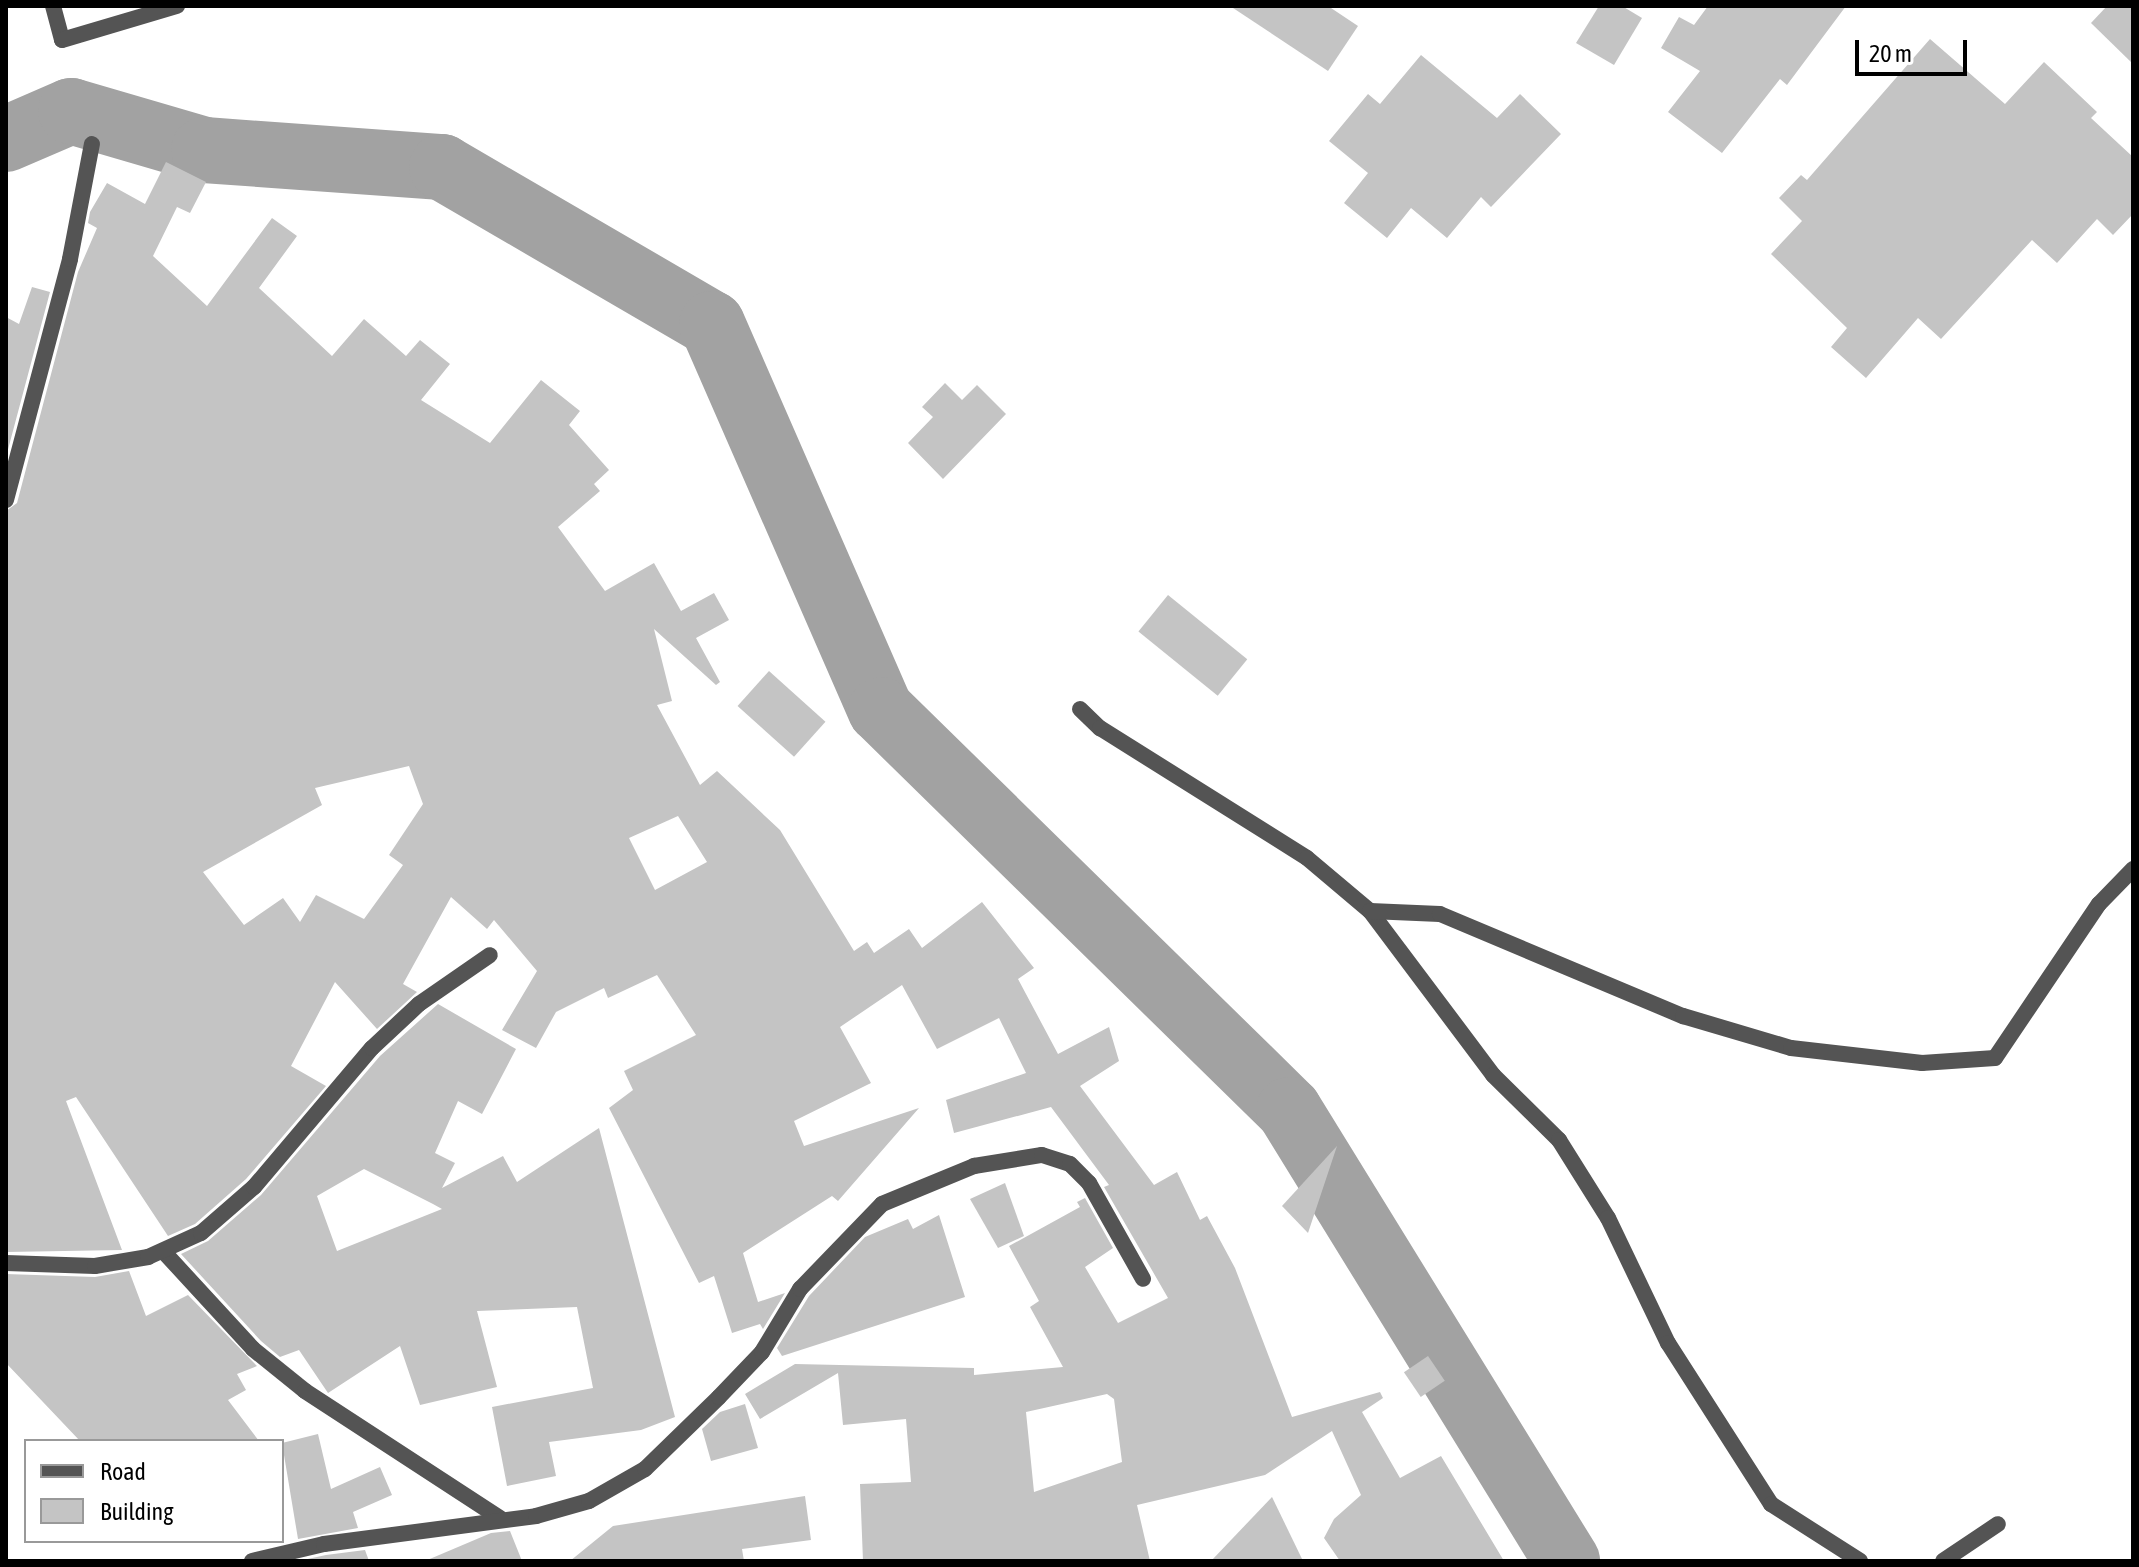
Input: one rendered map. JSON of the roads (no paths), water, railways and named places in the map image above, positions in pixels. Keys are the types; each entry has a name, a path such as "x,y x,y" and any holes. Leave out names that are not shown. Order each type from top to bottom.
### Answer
{"street":[{"path":"53,6 62,40 177,6"},
{"path":"6,500 70,259 92,144"},
{"path":"1080,709 1100,728 1307,858 1370,911 1493,1075 1559,1140 1608,1218 1668,1343 1771,1504 1860,1561"},
{"path":"1370,911 1440,914 1683,1016 1791,1048 1937,1062 1995,1058 2099,904 2133,869"},
{"path":"6,1263 95,1266 163,1251 201,1233 254,1187 372,1048 419,1004 490,955"},
{"path":"252,1561 324,1544 500,1518 589,1501 645,1469 762,1352 800,1289 882,1204 974,1166 1042,1155 1070,1164 1089,1183 1143,1279"},
{"path":"163,1251 253,1349 305,1391 500,1518"},
{"path":"1943,1561 1998,1524"}],"waterway":[{"path":"6,139 71,111 204,150 442,167 712,324 881,710 1289,1110 1567,1561"}]}
